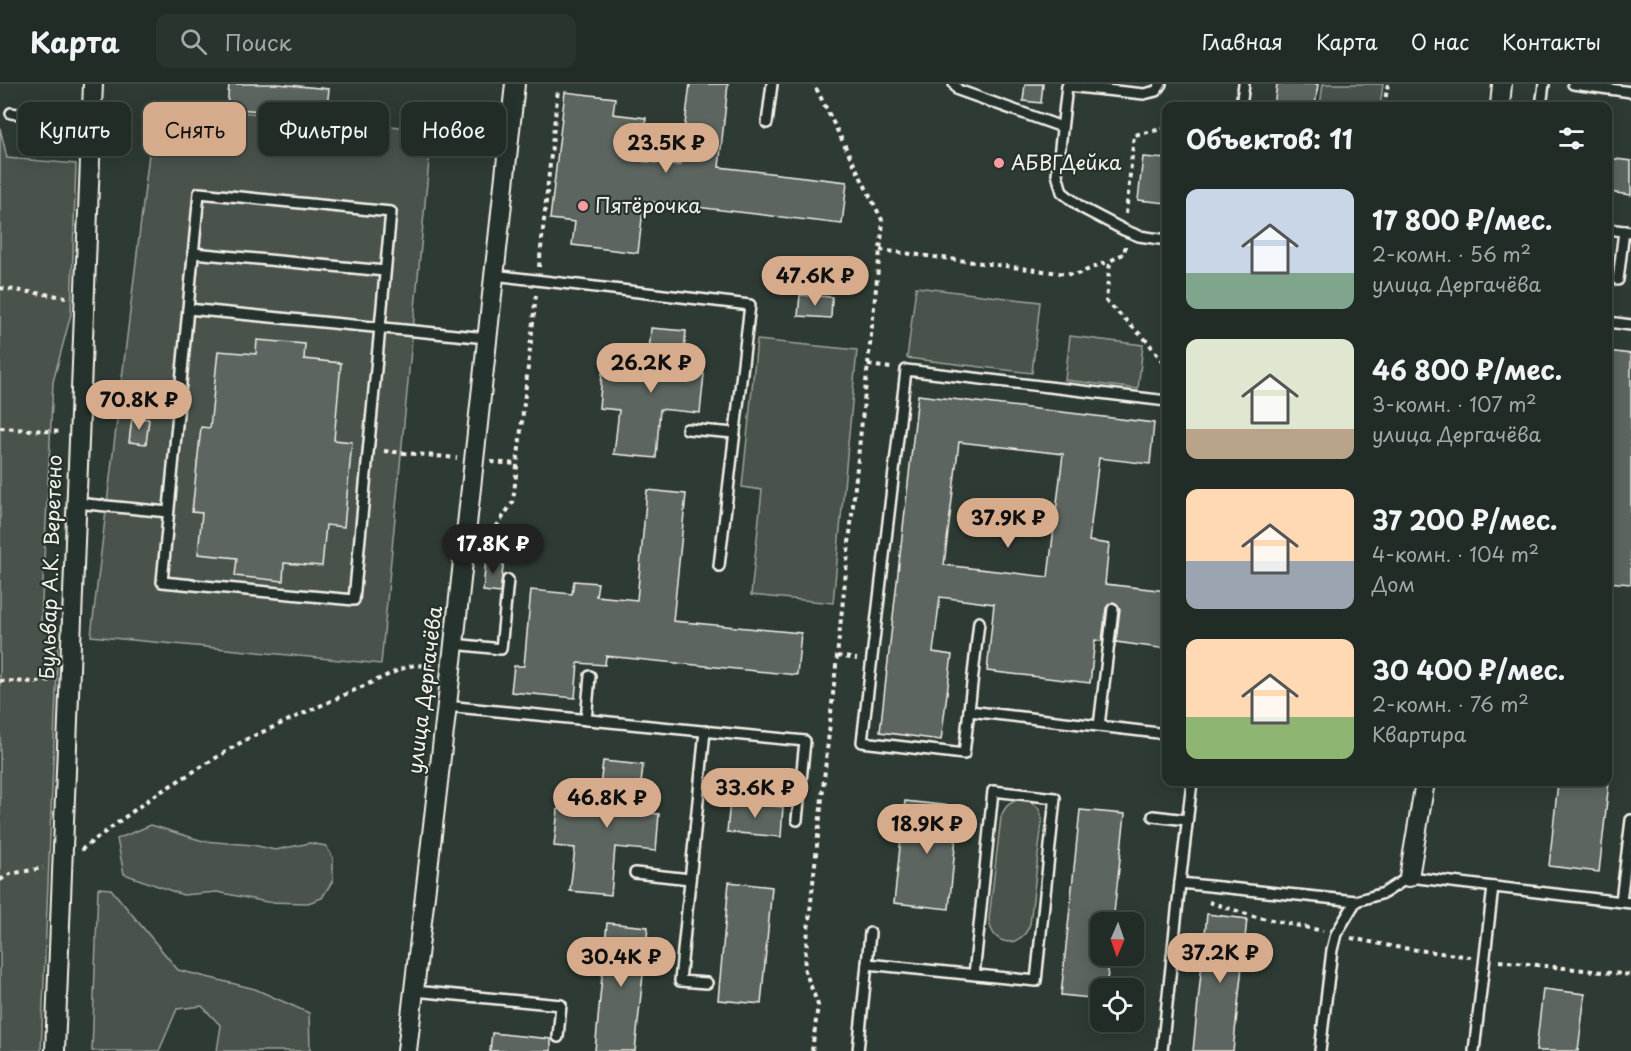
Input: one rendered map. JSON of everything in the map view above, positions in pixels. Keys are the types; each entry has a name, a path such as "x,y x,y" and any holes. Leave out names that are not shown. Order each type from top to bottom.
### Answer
{"street":[{"name":"Бульвар А.К. Веретено","path":"92,102 93,84"},
{"name":"улица Дергачёва","path":"407,1051 515,84"},
{"path":"1501,102 1503,84"},
{"name":"Бульвар А.К. Веретено","path":"55,1051 90,156"},
{"path":"1409,877 1424,786"}],"lane":[{"path":"767,123 772,84"},
{"path":"954,84 958,90 1062,127"},
{"path":"1161,84 1156,91 1144,94 1067,86 1057,174 1062,192 1082,208 1139,236 1162,239"},
{"path":"1242,102 1244,84"},
{"path":"1542,102 1544,84"},
{"path":"1573,84 1631,92"},
{"path":"11,113 18,114"},
{"path":"199,194 391,212 385,272 354,600 162,582 199,194"},
{"path":"1612,229 1628,231 1618,280"},
{"path":"193,253 385,272"},
{"path":"494,275 750,305 719,566"},
{"path":"188,309 487,338"},
{"path":"1612,323 1631,325"},
{"path":"979,622 964,754 862,742 906,370 1162,400"},
{"path":"687,429 735,434"},
{"path":"76,503 168,512"},
{"path":"454,644 501,649 507,580"},
{"path":"1099,726 1113,609"},
{"path":"586,720 590,676"},
{"path":"446,706 805,741 797,820"},
{"path":"969,711 1162,733"},
{"path":"705,731 680,981 707,983"},
{"path":"1162,1051 1191,786"},
{"path":"867,964 974,975 1036,981 1056,798 993,791 974,975"},
{"path":"1153,816 1187,820"},
{"path":"1180,883 1356,902 1384,893 1409,877 1626,902 1631,820"},
{"path":"635,873 690,879"},
{"path":"1474,1051 1493,887"},
{"path":"1320,1051 1332,950 1336,934 1356,902"},
{"path":"858,1051 870,933"},
{"path":"414,990 561,1005 558,1037"}],"path":[{"path":"812,1051 818,1005 804,968 883,222 814,84"},
{"path":"1385,102 1388,84"},
{"path":"483,546 513,502 558,89"},
{"path":"880,250 1075,275 1110,261"},
{"path":"0,288 84,300"},
{"path":"868,365 906,370"},
{"path":"0,428 79,432"},
{"path":"368,450 518,464"},
{"path":"0,879 10,874 62,865 152,797 245,740 401,669 414,665 451,668"},
{"path":"0,681 37,682 69,677"},
{"path":"1192,885 1211,904 1253,916 1395,947 1631,975"}],"shaded area":[{"path":"1323,84 1383,84 1381,102 1321,102"},
{"path":"246,113 258,114 258,156 389,156 389,126 401,127 401,156 430,156 381,664 91,636 149,156 246,156"},
{"path":"0,128 7,158 76,164 71,314 53,382 41,621 58,645 41,1051 0,1051"},
{"path":"916,287 1040,302 1032,373 907,358"},
{"path":"1070,336 1143,345 1138,389 1065,380"},
{"path":"757,340 857,350 833,603 751,595 762,490 742,487"},
{"path":"1024,799 1038,807 1042,822 1030,924 1020,938 1007,942 995,935 989,919 1001,817 1010,804"},
{"path":"151,825 203,841 253,845 275,850 310,843 326,846 333,858 333,880 322,898 308,903 267,902 217,892 183,895 124,874 117,839"},
{"path":"98,888 111,889 178,970 255,989 309,1013 310,1051 217,1051 221,1026 202,1006 177,1009 159,1051 92,1051"}],"building":[{"path":"229,84 278,84 329,89 328,102 258,102 258,111 246,110 246,102 228,102"},
{"path":"690,84 728,84 719,167 847,182 842,224 644,201 638,253 572,245 575,222 550,219 565,92 615,98 613,114 646,118 641,161 680,165"},
{"path":"1025,84 1043,84 1041,103 1023,101"},
{"path":"1277,84 1318,84 1316,102 1275,102"},
{"path":"1143,157 1162,159 1162,202 1138,200"},
{"path":"1612,159 1631,161 1631,195 1612,193"},
{"path":"800,295 832,297 831,318 798,316"},
{"path":"651,328 686,331 682,372 704,374 700,413 660,409 656,458 614,454 619,410 599,408 602,373 647,377"},
{"path":"257,340 305,344 304,359 341,363 334,440 352,442 344,527 326,525 322,566 284,563 283,581 235,576 237,558 198,554 202,513 192,512 201,427 210,428 218,351 256,354"},
{"path":"1612,352 1631,354 1631,584 1612,582"},
{"path":"918,395 1154,423 1150,464 1099,458 1089,541 1109,544 1105,584 1162,590 1162,648 1116,642 1120,609 1113,602 1106,608 1102,641 1095,640 1090,683 987,671 994,604 940,597 933,652 952,655 941,740 880,732","holes":["959,442 1063,454 1048,577 944,565"]},
{"path":"132,418 149,419 146,444 129,442"},
{"path":"647,490 686,494 673,621 801,633 797,675 606,656 605,665 578,663 575,698 511,692 514,666 524,666 531,590 572,594 574,581 598,583 596,596 637,600"},
{"path":"486,557 504,559 500,593 483,591"},
{"path":"603,761 643,765 638,812 659,814 656,851 615,847 611,895 570,891 575,848 554,846 558,809 597,812"},
{"path":"1558,786 1609,786 1599,872 1549,866"},
{"path":"730,801 783,807 781,837 727,832"},
{"path":"905,801 959,807 949,909 894,903"},
{"path":"1080,810 1125,814 1114,912 1090,912 1090,966 1109,966 1107,978 1090,978 1090,998 1061,995"},
{"path":"729,882 772,887 761,1004 718,1000"},
{"path":"1207,914 1247,919 1233,1051 1193,1051"},
{"path":"607,923 648,927 635,1051 595,1051"},
{"path":"1543,989 1585,994 1578,1051 1536,1051"},
{"path":"492,1033 551,1039 551,1051 490,1051"}],"place":[{"name":"АБВГДейка","path":"999,163"},
{"name":"Пятёрочка","path":"583,206"}]}
